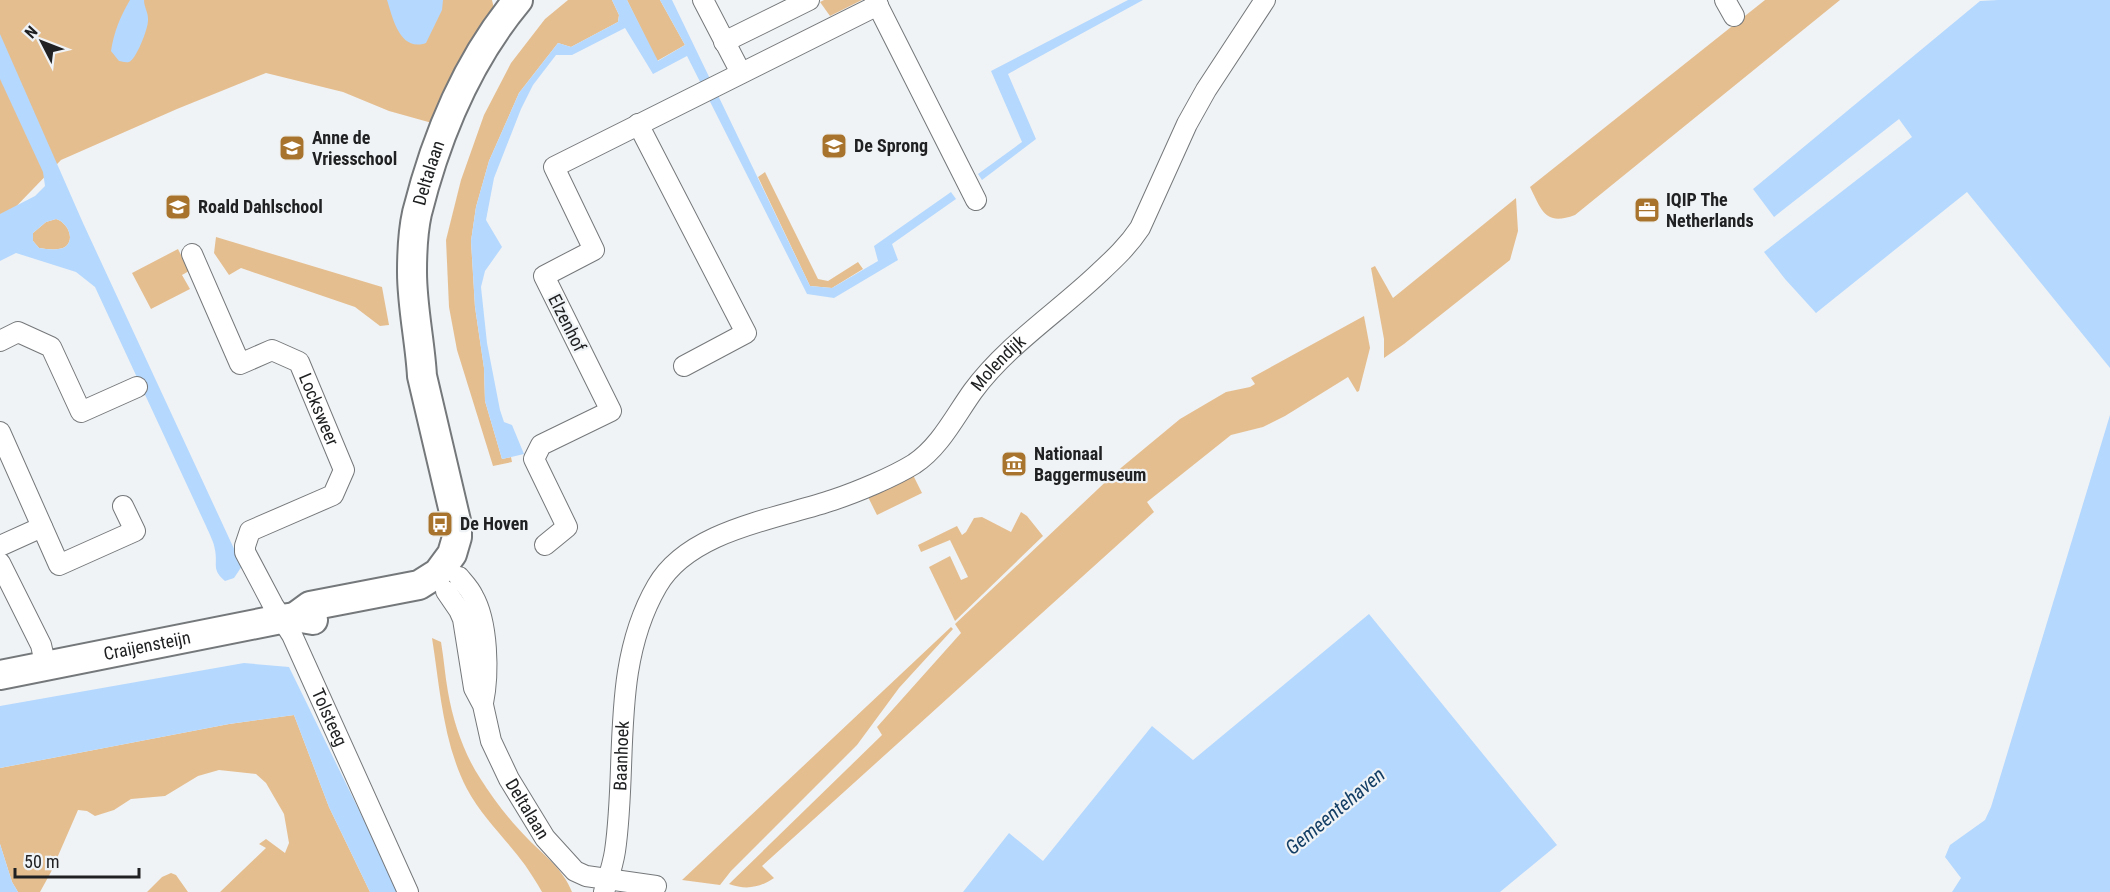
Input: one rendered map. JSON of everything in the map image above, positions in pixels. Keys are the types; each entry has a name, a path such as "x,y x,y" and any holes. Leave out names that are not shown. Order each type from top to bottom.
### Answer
{"street":[{"path":"703,0 741,73"},
{"path":"724,42 787,5 809,0"},
{"name":"Molendijk","path":"641,619 658,584 682,556 722,534 835,500 914,464 926,454 939,440 974,389 1016,343 1086,285 1132,240 1140,228 1196,107 1265,0"},
{"name":"Deltalaan","path":"518,3 476,60 468,75 437,150 417,215 412,270 412,304 422,376 457,525 457,537 448,580 463,619 474,688 483,705 491,741 509,779 545,837 575,871 606,885 656,886"},
{"name":"Elzenhof","path":"545,545 567,527 534,459 542,445 611,411 544,276 594,250 554,167 877,3 976,200"},
{"path":"638,124 746,333 684,366"},
{"name":"Locksweer","path":"192,254 240,364 272,350 299,362 344,470 333,495 250,531 245,546"},
{"path":"0,341 18,332 51,347 81,412 137,387"},
{"path":"0,432 59,565 135,531 123,506"},
{"path":"0,546 42,526"},
{"name":"Tolsteeg","path":"245,546 245,552 288,618 292,636 408,892"},
{"path":"0,563 41,645 46,667"},
{"name":"Craijensteijn","path":"0,675 288,618 310,606 448,580"},
{"name":"Baanhoek","path":"606,885 615,852 627,681 630,659 641,619"}],"shaded area":[{"path":"0,0 492,0 495,13 432,123 389,111 343,92 266,73 61,160 4,219 0,220"},
{"path":"568,0 612,0 619,15 618,22 571,47 558,43 519,93 489,161 476,207 471,241 475,307 484,368 485,401 502,459 511,457 512,462 493,466 457,350 449,307 446,240 461,180 484,115 511,63 545,19"},
{"path":"627,0 660,0 685,45 657,61"},
{"path":"824,0 862,0 830,16 820,2"},
{"path":"1765,0 1840,0 1575,215 1557,219 1546,214 1530,187"},
{"path":"765,172 818,279 828,281 858,262 863,269 832,288 810,286 758,177"},
{"path":"1516,198 1518,231 1510,260 1384,358 1384,339 1371,268 1375,266 1393,298"},
{"path":"56,219 69,231 68,244 59,249 39,248 33,241 33,233 46,222"},
{"path":"216,237 382,287 389,325 380,326 355,307 241,268 229,275 214,253"},
{"path":"178,249 189,271 182,275 190,289 151,309 132,273"},
{"path":"1364,316 1370,348 1359,391 1357,392 1348,377 1263,427 1231,435 1147,502 1154,512 762,866 774,878 752,887 729,884 882,735 877,727 961,633 955,624 1116,472 1180,419 1226,392 1250,387 1255,384 1251,378"},
{"path":"913,475 922,493 877,515 868,497"},
{"path":"1021,512 1043,536 955,621 929,567 950,556 961,580 968,577 950,540 921,552 918,545 957,526 962,535 974,518 982,517 1011,532"},
{"path":"951,627 953,629 899,688 857,745 731,871 720,885 682,880"},
{"path":"432,638 441,642 453,714 464,748 474,769 502,810 559,870 572,892 542,892 525,865 467,789 447,734"},
{"path":"294,715 329,807 370,892 220,892 266,848 259,844 266,839 285,853 289,843 284,814 266,783 256,774 219,770 198,776 165,796 131,799 114,810 95,816 87,811 78,810 40,892 18,892 12,882 0,844 0,768 229,724"},
{"path":"171,873 176,875 188,892 147,892 162,877"}],"water":[{"path":"130,0 144,0 148,23 138,50 132,60 126,62 119,61 111,51 118,25"},
{"path":"387,0 443,0 442,10 426,43 417,45 404,38 395,24"},
{"path":"612,0 627,0 658,61 685,45 660,0 672,0 810,286 832,288 878,261 874,246 951,192 956,199 892,244 898,260 834,298 807,294 687,56 653,74 625,28 572,55 556,55 533,85 521,109 494,178 486,220 502,247 485,271 481,287 487,343 504,422 512,425 524,454 502,459 485,401 484,368 475,307 471,241 476,207 489,161 519,93 558,43 571,47 618,22 619,15"},
{"path":"1128,0 1143,0 1008,74 1036,139 982,180 978,174 1022,142 991,71"},
{"path":"2110,0 2110,368 1967,192 1816,313 1764,252 1912,137 1899,119 1774,217 1753,189 1980,1"},
{"path":"0,34 83,223 242,566 234,578 225,581 218,573 211,538 95,287 76,272 16,253 0,261 0,214 35,196 45,186 43,172 0,79","holes":["56,219 69,231 68,244 59,249 39,248 33,241 33,233 46,222"]},
{"path":"2110,415 2110,892 1952,892 1961,878 1945,857 1950,845 1985,820 1991,807"},
{"name":"Gemeentehaven","path":"1369,614 1557,845 1500,892 963,892 1009,833 1043,861 1152,726 1193,760"},
{"path":"244,663 289,667 399,892 370,892 329,807 294,715 229,724 0,768 0,706"},
{"path":"0,844 12,882 18,892 0,892"}],"place":[{"name":"De Sprong","path":"834,146"},
{"name":"Anne de Vriesschool","path":"292,148"},
{"name":"Roald Dahlschool","path":"178,207"},
{"name":"IQIP The Netherlands","path":"1647,210"},
{"name":"Nationaal Baggermuseum","path":"1014,464"},
{"name":"De Hoven","path":"440,524"}]}
